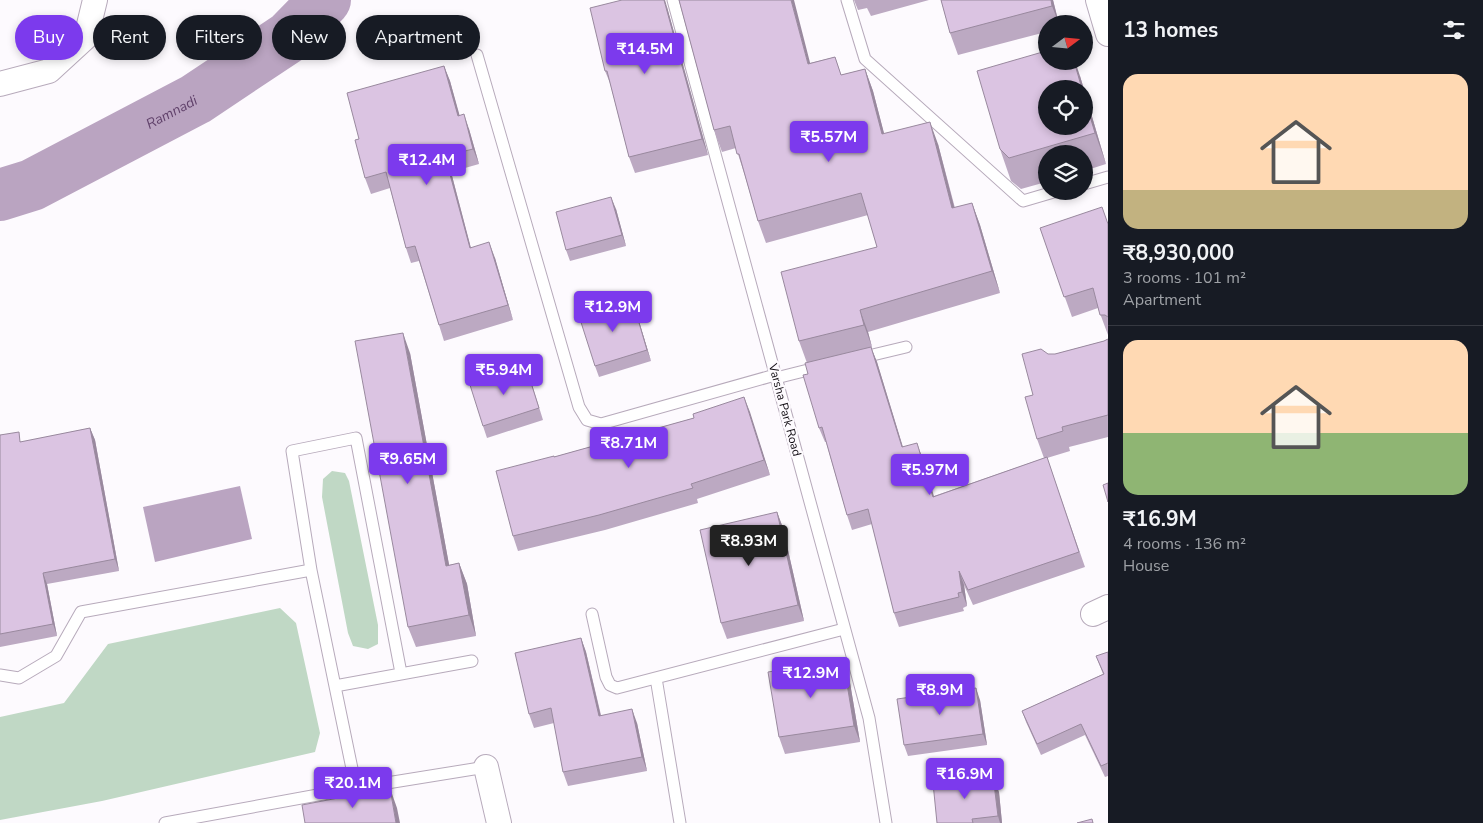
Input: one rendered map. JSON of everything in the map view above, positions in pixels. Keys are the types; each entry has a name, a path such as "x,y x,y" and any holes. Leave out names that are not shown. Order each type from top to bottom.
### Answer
{"street":[{"path":"0,84 49,71 86,37 95,0"},
{"path":"1098,0 1108,34"},
{"path":"486,767 499,823"}],"lane":[{"name":"Varsha Park Road","path":"673,0 869,718 886,823"},
{"path":"847,0 865,59 1023,201 1038,197"},
{"path":"478,60 579,407 587,420 601,424 776,376 832,365"},
{"path":"1093,182 1108,178"},
{"path":"850,360 906,347"},
{"path":"356,788 311,570 292,451 356,438 401,673"},
{"path":"0,675 19,678 56,656 81,612 311,570"},
{"path":"592,614 606,677 610,685 617,688 844,629"},
{"path":"335,686 472,661"},
{"path":"656,678 680,823"},
{"path":"165,823 356,788 486,767"}],"green space":[{"path":"332,471 345,473 349,481 378,625 378,644 368,649 353,646 348,633 322,497 323,479"},
{"path":"280,608 296,623 320,733 315,752 102,801 0,820 0,717 64,703 108,644"}],"shaded area":[{"path":"240,486 252,539 155,562 143,507"}],"building":[{"path":"622,0 664,0 702,139 629,157 590,8"},
{"path":"679,0 791,0 808,64 835,57 841,75 865,69 882,134 930,122 952,208 972,203 992,271 860,310 864,325 799,341 781,272 877,247 861,193 758,221 730,126 714,130"},
{"path":"941,0 1051,0 1052,6 950,33"},
{"path":"1038,53 1038,70 1077,70 1079,80 1038,80 1038,135 1088,135 1054,145 1038,145 1038,150 1009,158 1000,149 977,71"},
{"path":"444,66 458,116 464,114 473,149 445,156 470,248 489,242 508,305 439,325 415,246 406,248 386,172 365,178 355,140 359,139 347,93"},
{"path":"611,197 622,235 566,250 556,212"},
{"path":"1102,207 1108,224 1108,317 1100,315 1093,288 1064,297 1040,228"},
{"path":"632,299 647,350 595,366 579,316"},
{"path":"403,333 446,566 459,563 469,615 408,627 355,341"},
{"path":"1108,339 1108,415 1062,427 1063,431 1037,439 1025,397 1033,395 1022,354 1041,349 1048,354 1055,354"},
{"path":"871,347 902,447 917,443 933,497 1047,457 1079,552 968,590 959,571 962,592 958,593 959,597 894,613 868,509 847,515 822,427 819,428 803,375 808,374 805,363"},
{"path":"526,367 539,408 483,426 470,385"},
{"path":"744,397 764,460 691,484 693,488 599,515 513,536 496,471 694,418 693,414"},
{"path":"90,428 115,559 43,573 53,624 0,634 0,435 19,432 20,442"},
{"path":"1108,483 1108,502 1103,485"},
{"path":"777,512 798,605 721,623 700,530"},
{"path":"581,638 599,716 632,709 642,757 563,772 551,708 529,714 515,653"},
{"path":"1108,652 1108,763 1101,766 1081,724 1037,744 1022,711 1104,674 1096,656"},
{"path":"843,660 854,726 779,737 768,672"},
{"path":"976,688 983,734 904,745 897,699"},
{"path":"993,776 998,816 972,819 973,823 937,823 933,783"},
{"path":"390,788 396,823 305,823 302,805"},
{"path":"1092,819 1093,823 1077,823"}],"waterway":[{"name":"Ramnadi","path":"0,195 32,185 196,99 289,37 325,0"}]}
